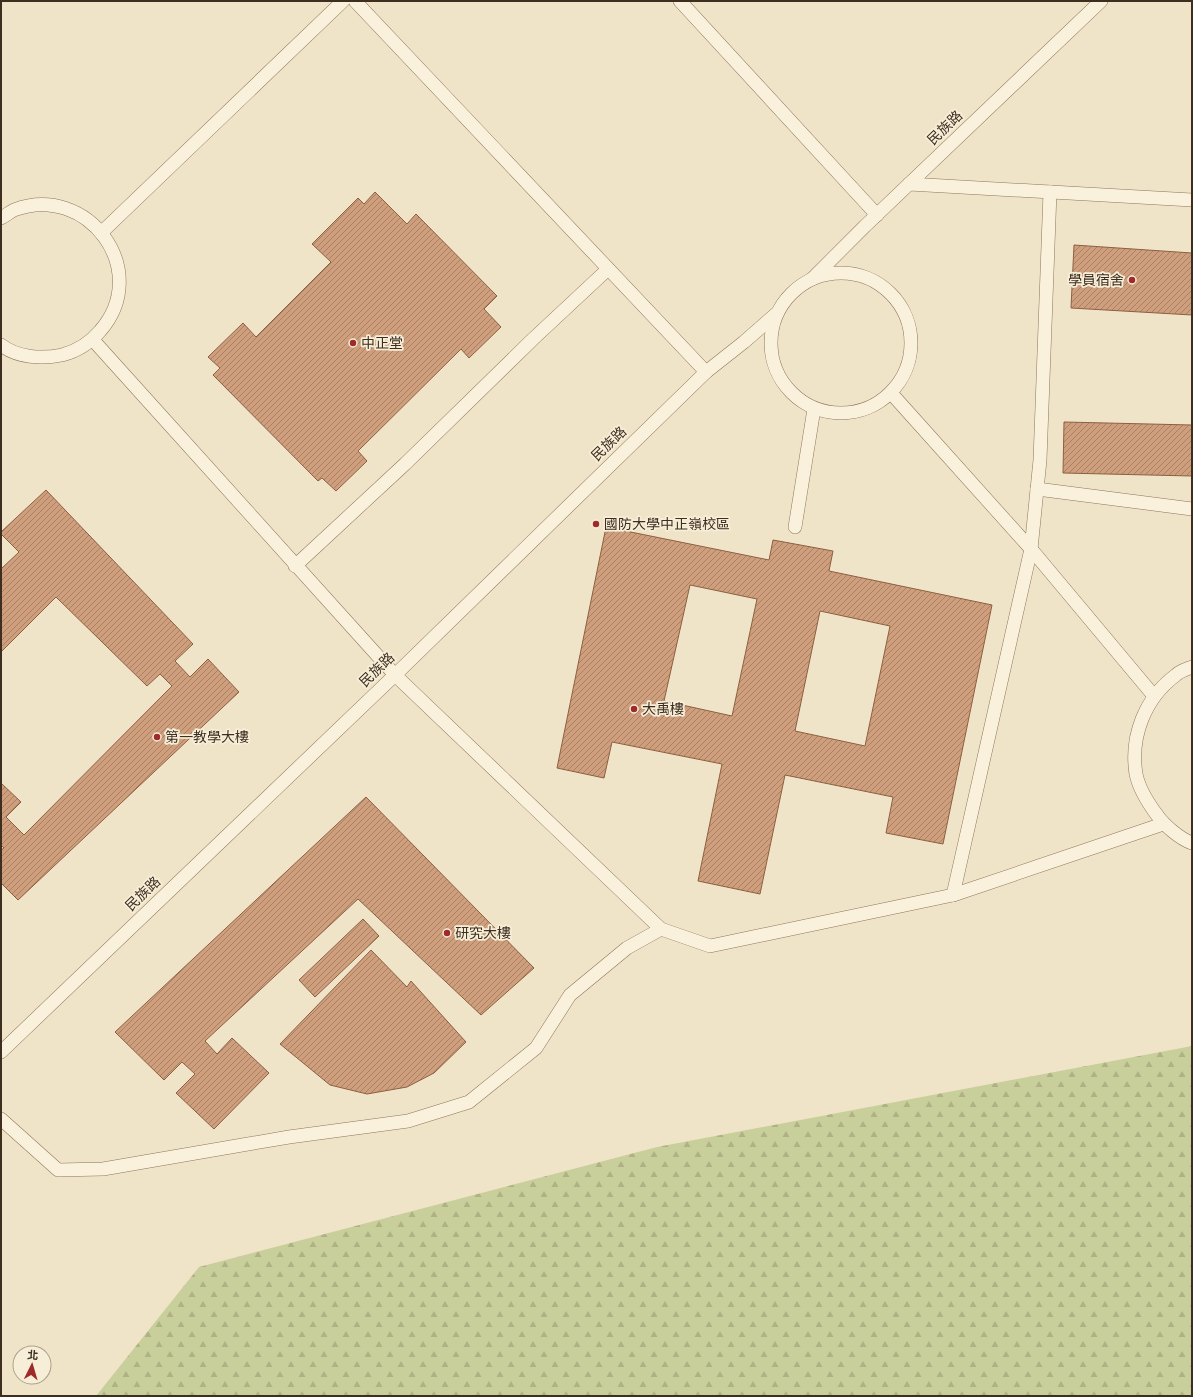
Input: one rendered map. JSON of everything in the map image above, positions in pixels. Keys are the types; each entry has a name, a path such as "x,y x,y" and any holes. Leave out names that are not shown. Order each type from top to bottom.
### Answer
{"lane":[{"path":"102,232 343,1"},
{"path":"355,1 706,372"},
{"path":"680,1 877,215"},
{"name":"民族路","path":"812,278 1101,1"},
{"path":"909,184 1192,200"},
{"path":"953,895 1031,549 1040,460 1050,192"},
{"path":"1,218 13,210 37,205 61,207 83,216 102,232 114,253 120,276 118,300 109,322 93,340 72,352 49,358 25,356 1,345"},
{"path":"295,566 405,464 533,339 608,269"},
{"path":"836,273 860,276 882,286 899,303 909,325 911,349 905,373 891,393 875,405 855,412 834,413 814,409 795,397 780,380 772,358 770,336 776,314 785,299 812,278 836,273"},
{"name":"民族路","path":"1,1052 395,675 706,372 776,314"},
{"path":"93,340 295,566 395,675 661,929 710,946 953,895 1163,824"},
{"path":"891,393 1031,549 1154,696"},
{"path":"795,527 814,409"},
{"path":"1037,489 1192,508"},
{"path":"1192,667 1176,674 1154,696 1141,720 1134,747 1136,775 1146,802 1163,824 1192,843"},
{"path":"1,1119 58,1170 103,1169 289,1137 408,1121 469,1102 536,1048 570,996 627,948 661,929"}],"green space":[{"path":"1192,1046 1192,1396 96,1396 199,1267 657,1147"}],"building":[{"name":"中正堂","path":"375,192 407,224 416,214 497,296 484,309 501,327 469,358 461,349 358,451 367,461 336,491 322,478 318,481 213,375 220,368 208,357 243,323 256,337 331,262 312,244 358,198 364,204"},
{"name":"學員宿舍","path":"1074,245 1192,253 1192,315 1071,308"},
{"path":"1064,422 1192,425 1192,476 1063,473"},
{"name":"第一教學大樓","path":"46,490 193,644 175,661 190,677 208,659 239,692 18,900 1,883 1,850 4,848 1,845 1,783 21,802 6,817 24,835 172,686 160,674 147,686 56,597 1,652 1,569 19,552 1,534 1,532"},
{"name":"大禹樓","path":"606,527 769,560 773,540 833,551 829,571 992,605 943,844 886,833 893,797 785,775 760,894 698,881 722,764 612,742 604,778 557,768","holes":["690,585 757,599 732,716 664,701","820,611 890,626 865,746 795,731"]},
{"name":"研究大樓","path":"366,797 534,968 481,1015 358,899 205,1041 217,1054 232,1038 269,1073 214,1129 176,1093 195,1074 182,1062 164,1080 115,1032"},
{"path":"363,919 379,936 315,997 299,980"},
{"path":"371,950 407,987 411,981 466,1042 434,1073 407,1087 367,1094 330,1085 280,1044"}],"place":[{"name":"學員宿舍","path":"1132,280"},
{"name":"中正堂","path":"353,343"},
{"name":"國防大學中正嶺校區","path":"596,524"},
{"name":"大禹樓","path":"634,709"},
{"name":"第一教學大樓","path":"157,737"},
{"name":"研究大樓","path":"447,933"}]}
